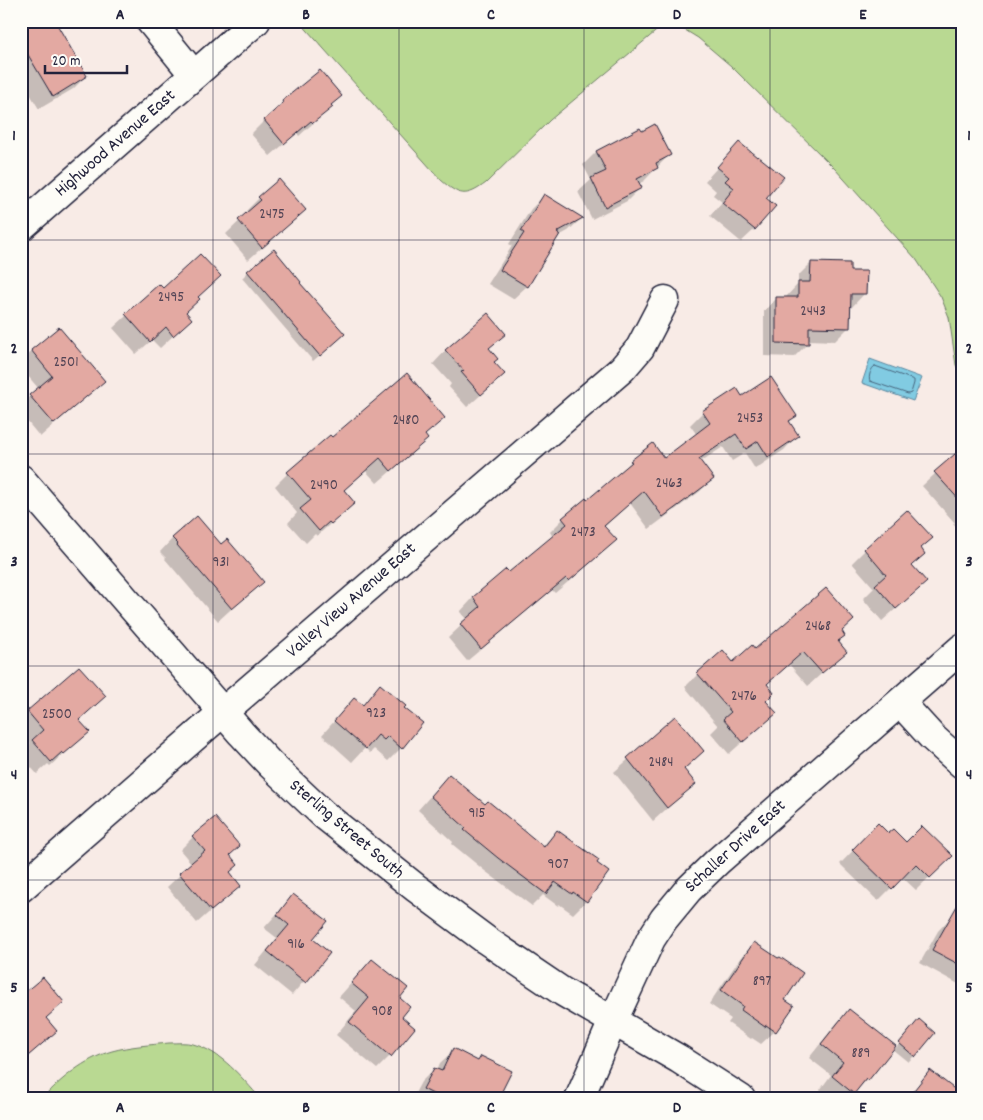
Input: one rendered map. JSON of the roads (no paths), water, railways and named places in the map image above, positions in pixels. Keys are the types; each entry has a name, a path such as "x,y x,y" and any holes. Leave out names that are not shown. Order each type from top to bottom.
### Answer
{"street":[{"path":"150,21 194,75"},
{"name":"Highwood Avenue East","path":"21,227 256,21"},
{"name":"Valley View Avenue East","path":"21,888 222,712 622,369 640,348 665,300"},
{"name":"Sterling Street South","path":"21,479 222,712 270,764 328,818 384,863 518,963 679,1059 741,1099"},
{"name":"Schaller Drive East","path":"579,1099 651,939 664,919 688,890 718,861 962,648"},
{"path":"900,702 932,738 962,764"}],"water":[{"path":"870,359 922,378 913,401 862,383"}]}
